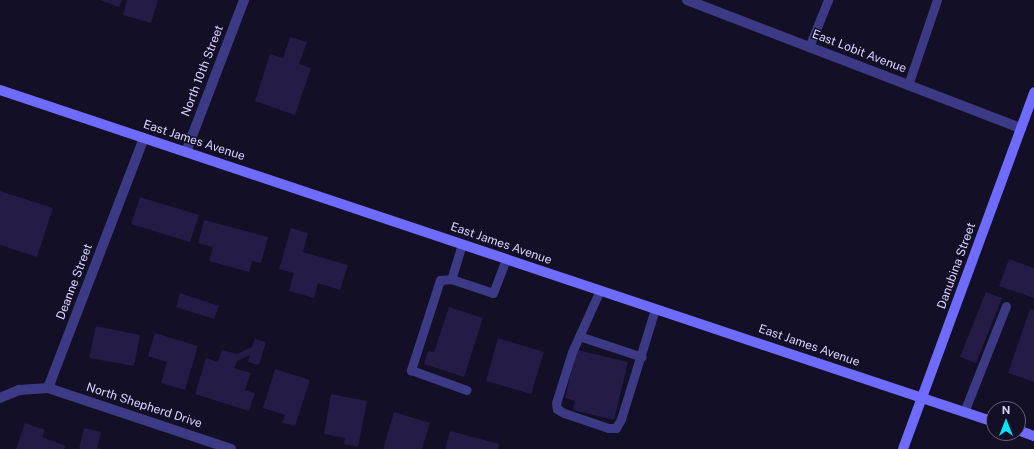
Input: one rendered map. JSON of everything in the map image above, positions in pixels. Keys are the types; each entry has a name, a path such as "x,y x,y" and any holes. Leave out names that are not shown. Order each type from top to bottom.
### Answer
{"street":[{"name":"North 10th Street","path":"186,152 244,0"},
{"name":"East Lobit Avenue","path":"689,0 1021,128"},
{"name":"East James Avenue","path":"0,90 986,419"},
{"name":"Danubina Street","path":"903,449 1034,92"},
{"name":"Deanne Street","path":"48,388 144,138"},
{"path":"0,398 19,390 48,388"},
{"name":"North Shepherd Drive","path":"48,388 231,449"}],"lane":[{"path":"809,47 828,0"},
{"path":"908,85 937,0"},
{"path":"451,279 462,244"},
{"path":"467,390 411,370 440,280 451,279 493,293 506,259"},
{"path":"600,290 579,336 556,400 556,406 564,413 600,426 611,429 619,424 642,357 655,309"},
{"path":"964,412 1006,306"},
{"path":"579,336 642,357"}],"building":[{"path":"100,0 122,0 119,7"},
{"path":"127,0 158,0 151,23 123,15"},
{"path":"290,37 307,42 299,64 311,68 295,115 255,101 270,54 283,58"},
{"path":"0,191 53,208 37,257 0,245"},
{"path":"140,197 199,215 190,242 131,224"},
{"path":"204,220 268,237 261,263 252,261 249,272 209,261 213,247 198,243"},
{"path":"291,228 308,233 303,252 348,265 340,290 318,283 314,298 289,291 294,273 279,269"},
{"path":"1009,259 1034,268 1034,298 999,286"},
{"path":"986,292 1002,298 976,363 960,357"},
{"path":"180,293 219,306 214,319 176,307"},
{"path":"449,307 483,318 464,377 424,364 428,351 434,352"},
{"path":"1030,309 1034,310 1034,382 1008,373"},
{"path":"96,326 140,335 134,366 89,358"},
{"path":"155,333 198,346 185,390 161,383 167,362 148,356"},
{"path":"498,338 544,352 531,394 486,381"},
{"path":"255,339 266,342 259,365 248,362 250,355 237,361 234,368 251,373 245,390 255,393 249,411 195,394 206,358 218,362 222,350 237,354 252,347"},
{"path":"577,350 628,362 614,420 573,410 575,401 565,398"},
{"path":"275,369 310,380 295,426 282,423 285,415 263,408"},
{"path":"331,394 367,401 358,447 344,444 345,438 324,434"},
{"path":"394,412 430,423 422,449 383,449"},
{"path":"25,423 45,430 42,437 66,446 64,449 16,449"},
{"path":"84,428 101,432 97,448 100,449 79,449"},
{"path":"450,431 499,444 498,449 445,449"}]}
